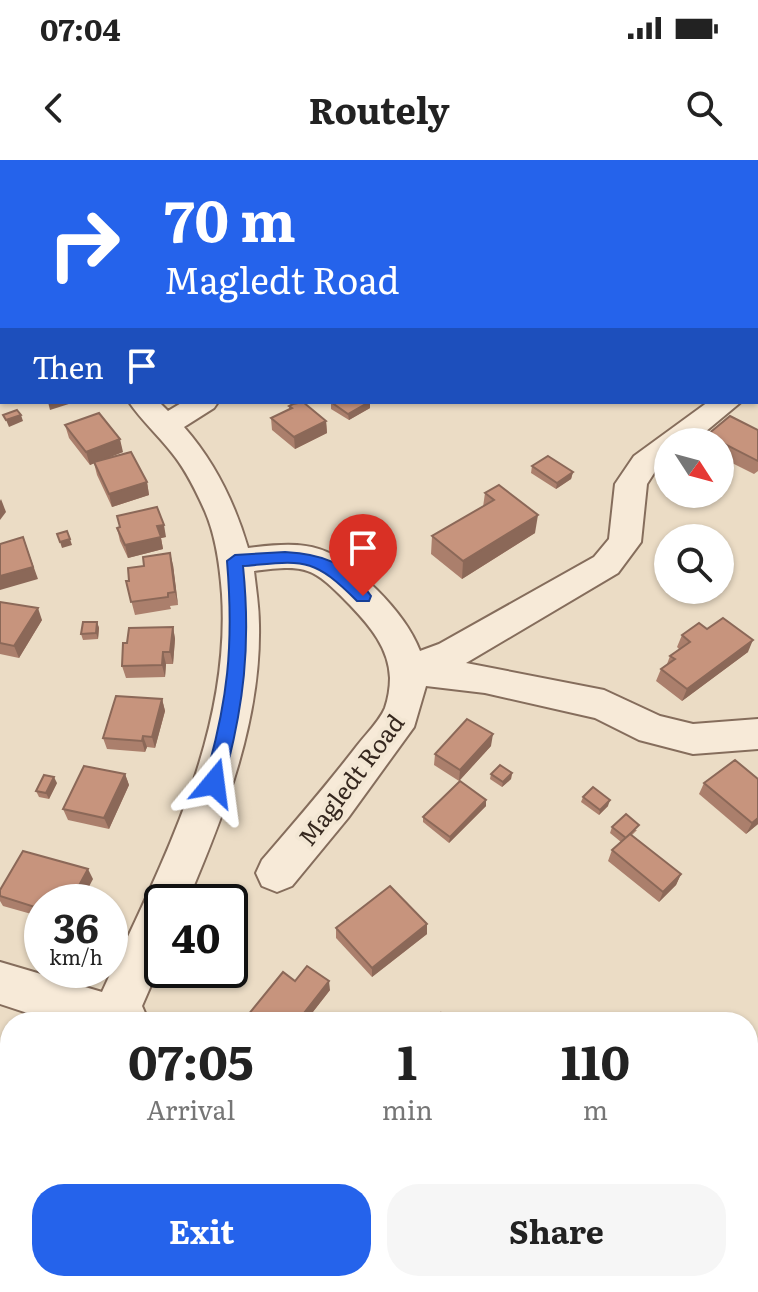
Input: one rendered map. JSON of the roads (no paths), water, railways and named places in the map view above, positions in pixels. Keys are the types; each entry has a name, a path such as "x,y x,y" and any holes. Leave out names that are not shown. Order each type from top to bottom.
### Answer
{"street":[{"path":"174,884 207,805 230,724 240,650 235,561 218,508 195,463 154,414 196,404"},
{"path":"692,428 724,404"},
{"path":"408,670 452,654 606,565 625,542 631,484 645,463 654,456"},
{"name":"Magledt Road","path":"235,561 301,557 327,564 392,628 400,642 408,670 408,699 401,716 334,806 277,873"},
{"path":"408,670 485,679 604,705 652,729 693,739 758,734"},
{"path":"121,1012 144,954"},
{"path":"0,983 89,1012"}]}
